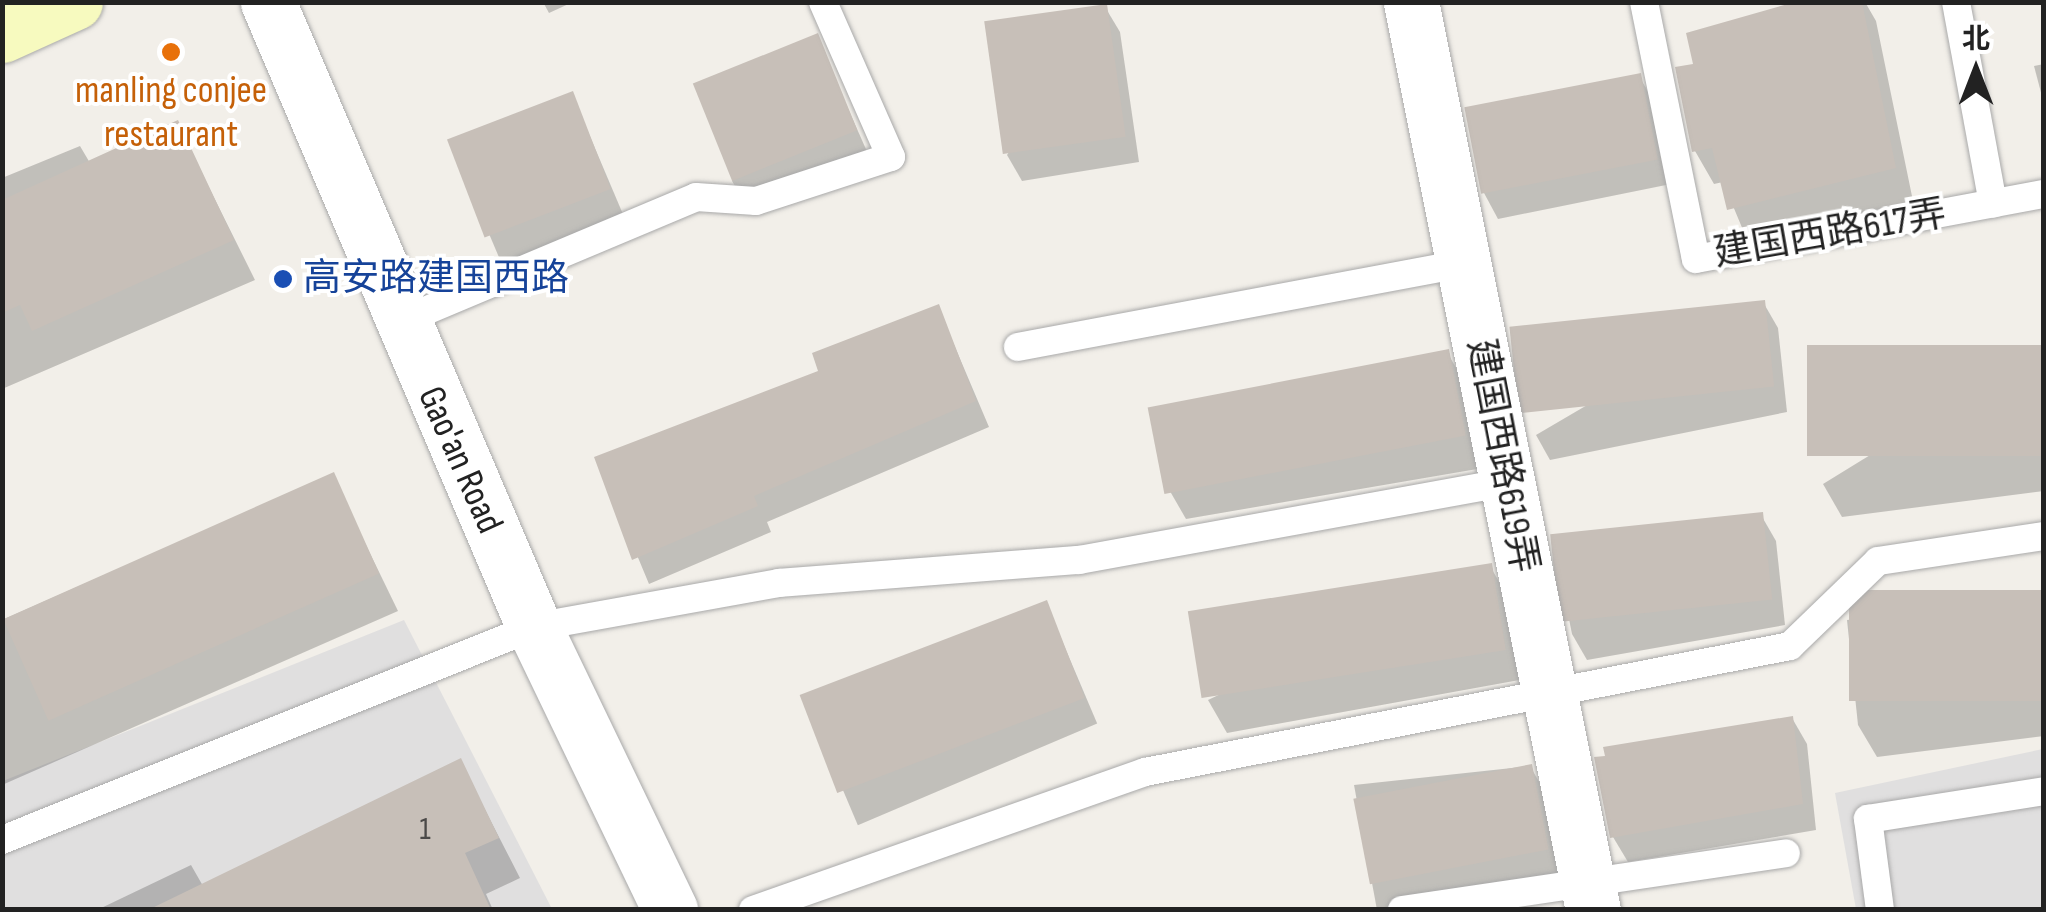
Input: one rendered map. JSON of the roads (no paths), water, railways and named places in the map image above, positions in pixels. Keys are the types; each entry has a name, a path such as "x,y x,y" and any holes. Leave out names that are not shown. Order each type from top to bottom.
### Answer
{"street":[{"path":"2,36 76,2"},
{"name":"Gao'an Road","path":"268,2 399,322 534,627 670,910"},
{"name":"建国西路619弄","path":"1410,2 1590,897"}],"lane":[{"name":"建国西路617弄","path":"1644,2 1696,259 2044,194"},
{"path":"1956,2 1993,204"},
{"path":"399,322 696,197 756,202 891,157 832,4"},
{"path":"1018,347 1464,264"},
{"path":"2,840 534,627 779,583 1079,560 1506,482"},
{"path":"753,910 1145,772 1790,646 1878,562 2044,536"},
{"path":"1880,910 1868,818 2044,791"},
{"path":"1402,910 1590,897 1786,853"}],"place":[{"name":"manling conjee restaurant","path":"171,52"},
{"name":"高安路建国西路","path":"283,279"}]}
